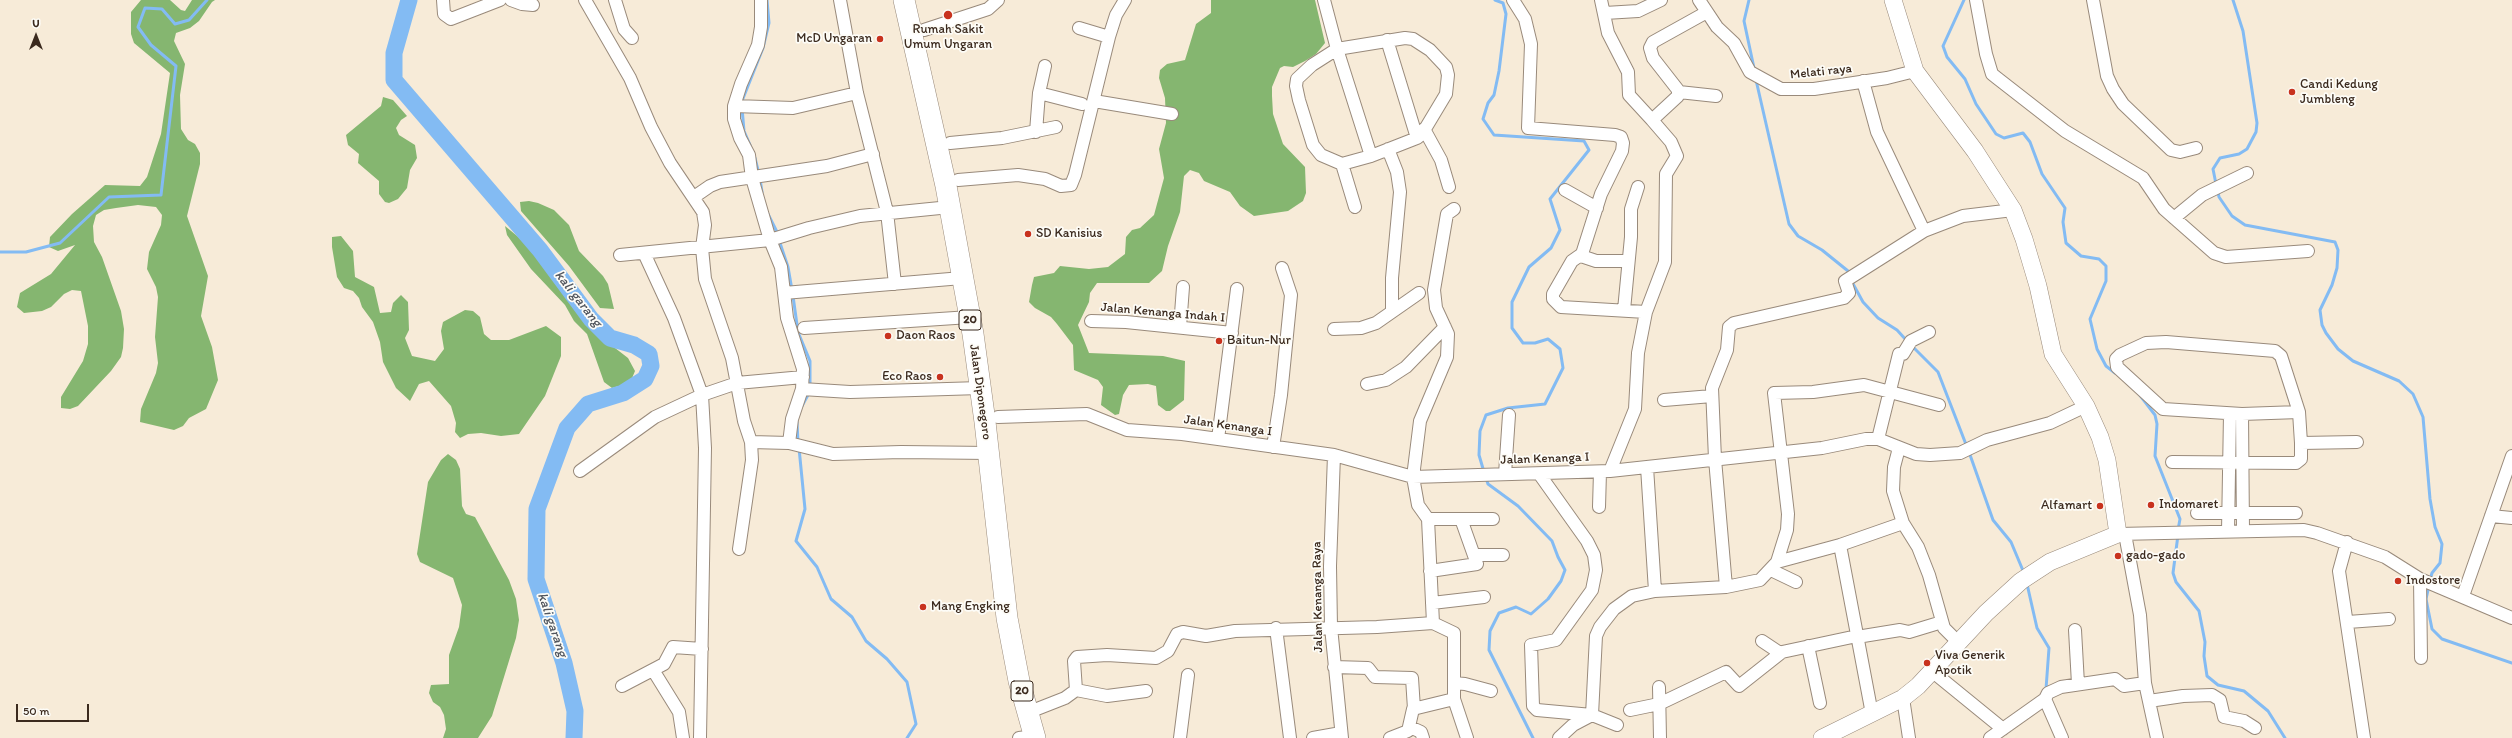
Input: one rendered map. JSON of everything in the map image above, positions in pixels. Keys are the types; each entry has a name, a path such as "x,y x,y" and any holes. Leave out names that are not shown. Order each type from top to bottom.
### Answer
{"highway":[{"name":"Jalan Diponegoro","path":"904,0 950,207 962,278 998,417 998,482 1011,644 1034,737"},
{"name":"Jalan Diponegoro","path":"919,0 924,30 958,180 976,328 980,388 988,453 998,482 1027,665 1037,709 1034,737"}],"street":[{"path":"443,0 444,14 451,19 500,0"},
{"path":"511,0 522,4 533,5"},
{"path":"585,0 630,78 651,127 670,163 694,197 705,218 702,248 705,279 727,340 751,442 752,460 738,549"},
{"path":"614,0 624,29 632,38"},
{"path":"761,0 762,27 758,45 737,106 736,128 749,155 775,239 788,293 790,329 800,355 806,387 792,419 793,444"},
{"path":"840,0 857,93 874,154 887,212 896,284"},
{"path":"924,30 988,9 998,0"},
{"path":"958,180 1018,175 1045,179 1061,186 1071,185 1075,175 1088,102 1116,14 1125,0"},
{"path":"1324,0 1337,50 1371,156"},
{"path":"1513,0 1525,19 1531,44 1528,128 1533,130 1615,135 1623,140 1622,151 1605,184 1581,256 1572,261 1554,294 1553,299 1561,306 1646,312"},
{"path":"1600,507 1605,471 1633,415 1638,353 1646,312 1665,262 1666,174 1676,159 1677,153 1671,142 1629,95 1628,72 1608,33 1607,13 1601,0"},
{"path":"1607,13 1638,11 1661,0"},
{"name":"Melati raya","path":"1699,0 1717,27 1734,43 1754,74 1781,89 1791,91 1863,81 1904,75 1915,70"},
{"path":"1893,0 1915,70 1976,151 2013,210 2024,239 2036,280 2053,354 2086,406 2107,460 2121,534 2140,615 2145,683 2157,738"},
{"path":"1976,0 1986,54 1990,68 1996,78 2065,130 2143,178 2157,202 2214,253 2221,256 2308,251"},
{"path":"2093,0 2104,61 2113,89 2123,104 2172,150 2180,152 2196,148"},
{"path":"1707,12 1651,45 1650,51 1653,58 1678,92 1716,96"},
{"path":"1079,28 1109,37"},
{"path":"1413,39 1430,50 1446,67 1448,75 1446,94 1421,133 1371,156 1342,164 1321,155 1316,151 1296,86 1302,73 1323,57 1337,50 1387,40 1413,39"},
{"path":"1387,40 1421,133 1441,160 1449,186"},
{"path":"1036,132 1039,93 1045,66"},
{"path":"1863,81 1877,132 1924,231"},
{"path":"1652,120 1678,96 1678,92"},
{"path":"737,106 793,108 857,93"},
{"path":"1039,93 1088,102 1172,114"},
{"path":"950,143 1036,132 1056,127"},
{"path":"1388,149 1397,172 1400,192 1392,278 1392,310"},
{"path":"694,197 710,186 720,182 755,178 827,166 874,154"},
{"path":"1342,164 1355,207"},
{"path":"2174,218 2202,195 2247,173"},
{"path":"1624,310 1631,237 1631,209 1638,187"},
{"path":"1565,190 1597,208"},
{"path":"620,255 702,248 775,239 809,228 887,212 950,207"},
{"path":"1434,623 1428,519 1418,505 1413,477 1420,421 1447,357 1448,334 1436,308 1434,290 1447,214 1454,209"},
{"path":"1726,587 1715,459 1712,396 1713,382 1727,350 1728,330 1731,325 1844,298 1849,295 1845,281 1924,231 1963,216 2013,210"},
{"path":"644,253 674,318 702,395 705,448 700,738"},
{"path":"1581,256 1596,260 1628,261"},
{"path":"1273,447 1290,313 1290,290 1282,268"},
{"path":"788,293 962,278"},
{"path":"1180,327 1183,287"},
{"name":"Jalan Kenanga Indah I","path":"1218,439 1237,289"},
{"path":"1334,329 1353,329 1369,325 1419,293"},
{"name":"Jalan Kenanga Indah I","path":"1091,322 1180,327 1232,333"},
{"path":"1367,384 1386,380 1406,367 1445,327"},
{"path":"804,328 976,328"},
{"path":"1878,439 1888,392 1899,354 1903,354 1909,343 1929,332"},
{"path":"2172,462 2299,462 2302,443 2299,412 2281,356 2272,350 2166,342 2146,343 2126,352 2116,359 2117,367 2161,408 2236,414 2299,412"},
{"path":"580,471 655,417 702,395 737,383 924,391 980,388"},
{"path":"1592,716 1596,636 1600,626 1614,610 1628,598 1655,591 1726,587 1760,580 1774,566 1787,530 1788,514 1774,393 1813,392 1854,385 1871,386 1888,392 1939,405"},
{"path":"1664,400 1712,396"},
{"name":"Jalan Kenanga I","path":"998,417 1080,413 1095,416 1112,425 1127,430 1218,439 1334,456 1413,477 1540,475 1605,471 1780,453 1866,439 1878,439 1899,448 1930,455 1960,453 1973,448 1986,440 2050,423 2086,406"},
{"path":"2236,414 2236,462 2243,513 2243,531"},
{"path":"1500,475 1509,415"},
{"path":"751,442 793,444 833,454 901,452 988,453"},
{"path":"2302,443 2357,442"},
{"path":"1899,448 1894,467 1893,491 1903,523 1918,547 1942,622 1946,630 1959,643"},
{"name":"Jalan Kenanga Raya","path":"1334,456 1330,566 1331,628 1341,735"},
{"path":"2463,596 2512,456"},
{"path":"2228,531 2236,462"},
{"path":"1647,467 1655,591"},
{"path":"1540,475 1587,541 1594,555 1596,570 1592,590 1556,640 1530,645 1533,706 1537,710 1592,716 1618,725"},
{"path":"2197,513 2296,513"},
{"path":"2491,516 2512,518"},
{"path":"1428,519 1493,519"},
{"path":"1430,570 1476,565 1478,562 1461,519"},
{"path":"1774,566 1903,523"},
{"path":"1822,738 1903,698 1933,672 1959,643 2027,577 2050,562 2121,534 2178,534 2228,531 2304,530 2347,542 2385,558 2427,581 2512,618"},
{"path":"2347,542 2339,566 2364,738"},
{"path":"1840,545 1872,714"},
{"path":"1475,555 1503,555"},
{"path":"1774,566 1796,582"},
{"path":"2421,658 2427,581"},
{"path":"1432,603 1484,597"},
{"path":"2348,622 2389,619"},
{"path":"1630,710 1659,704 1726,672 1728,672 1738,686 1780,653 1857,636 1900,630 1909,632 1942,622"},
{"path":"1076,690 1074,661 1079,656 1136,655 1156,658 1168,651 1177,634 1183,632 1206,636 1235,631 1276,628 1331,628 1434,623 1453,632 1454,699 1467,738"},
{"path":"1276,628 1290,738"},
{"path":"2075,630 2078,684"},
{"path":"1762,641 1780,653"},
{"path":"1808,646 1820,703"},
{"path":"622,686 664,664 673,647 702,649"},
{"path":"1334,667 1369,668 1376,677 1412,678 1414,709 1411,711 1410,727 1406,733 1390,738"},
{"path":"653,670 679,712 683,738"},
{"path":"1933,672 2003,729"},
{"path":"1180,738 1188,675"},
{"path":"1990,738 2042,701 2048,693 2061,687 2115,679 2124,686 2145,683"},
{"path":"1454,683 1465,684 1490,691"},
{"path":"1659,687 1660,738"},
{"path":"1037,709 1065,698 1076,690 1107,696 1146,691"},
{"path":"2149,701 2183,696 2212,695 2220,700 2224,717 2244,721 2255,728"},
{"path":"1903,698 1909,738"},
{"path":"1414,709 1454,699"},
{"path":"2042,701 2062,738"},
{"path":"1559,738 1573,725 1592,716"},
{"path":"1410,727 1421,732 1423,738"},
{"path":"1313,738 1341,735"}],"green space":[{"path":"141,0 170,0 181,10 185,11 192,0 215,0 199,21 190,28 176,33 174,41 185,64 180,95 181,129 188,140 195,144 200,153 200,164 187,216 208,276 201,316 212,347 218,380 206,409 189,418 183,426 174,430 140,422 141,409 156,373 158,363 155,337 158,297 156,287 147,269 149,252 161,225 162,215 156,207 138,205 104,210 96,215 93,226 94,242 102,257 121,311 124,329 123,348 121,357 111,371 78,406 70,409 61,408 61,397 83,361 88,344 88,326 81,291 72,290 64,294 51,307 42,311 24,313 17,307 20,293 51,274 75,245 58,251 49,247 50,237 72,214 105,185 140,186 147,177 161,134 170,73 134,43 131,34 131,12"},
{"path":"1211,0 1315,0 1325,43 1316,54 1305,61 1293,67 1284,66 1280,68 1272,87 1273,114 1283,144 1305,167 1306,193 1303,201 1288,211 1254,216 1240,206 1230,192 1204,181 1199,173 1190,170 1184,176 1180,212 1168,246 1162,271 1149,283 1097,283 1090,293 1089,302 1078,325 1089,353 1163,356 1185,361 1184,400 1170,411 1166,411 1158,405 1156,386 1148,384 1129,385 1123,395 1119,414 1115,415 1101,405 1103,387 1098,380 1074,370 1073,345 1051,317 1035,308 1029,302 1032,285 1034,277 1054,273 1060,266 1089,269 1108,267 1125,254 1126,237 1132,230 1140,228 1154,215 1164,178 1159,149 1166,123 1165,98 1159,78 1160,70 1167,64 1185,60 1196,24 1211,13"},
{"path":"383,97 393,100 407,116 401,120 396,128 399,135 415,145 417,158 410,170 407,188 398,199 389,203 385,202 379,194 379,181 358,163 359,154 348,145 346,135 381,106"},
{"path":"529,201 554,210 569,225 579,251 603,276 608,284 614,309 600,308 569,266 521,211 520,202"},
{"path":"505,226 539,254 593,331 628,358 635,371 630,383 612,388 604,382 587,334 574,321 565,305 531,269 507,235"},
{"path":"341,236 353,251 355,277 374,287 380,313 391,312 393,303 401,295 408,302 409,330 405,338 412,356 435,361 444,349 441,331 443,322 465,310 473,311 480,317 484,334 491,340 509,340 546,326 561,337 561,356 545,396 519,434 501,436 481,433 468,434 460,438 455,432 456,423 451,406 429,381 419,384 410,401 396,388 383,362 380,342 373,322 362,307 359,298 353,291 344,288 337,277 332,247 332,237"},
{"path":"448,454 456,460 460,469 462,506 466,514 475,517 509,580 516,599 519,620 516,638 492,716 478,738 443,738 446,729 444,715 440,707 433,702 429,693 431,685 449,684 449,655 459,627 462,605 453,578 420,562 417,554 428,482 441,460"}],"waterway":[{"path":"0,252 26,252 60,243 109,197 161,195 176,66 151,45 138,27 145,8 162,9 175,24 189,20 207,0"},
{"name":"kali garang","path":"409,0 394,53 394,80 540,250 591,319 610,338 634,345 649,354 651,366 645,379 623,393 588,404 567,428 537,509 536,579 564,663 575,711 574,738"},
{"path":"742,101 763,48 769,23 767,0"},
{"path":"1484,472 1479,455 1480,431 1486,415 1508,408 1545,404 1563,368 1560,349 1548,339 1535,343 1523,343 1512,328 1512,302 1529,267 1551,248 1560,230 1550,199 1589,150 1584,141 1494,135 1483,119 1488,103 1494,95 1499,71 1506,14 1503,3 1495,0"},
{"path":"1749,0 1744,21 1754,68"},
{"path":"1964,0 1943,46 1947,57 1965,79 1976,104 1996,134 2004,138 2023,133 2030,142 2042,174 2065,208 2063,222 2066,243 2081,256 2099,259 2106,266 2106,281 2090,319 2097,349 2106,366 2115,373"},
{"path":"2216,184 2213,169 2220,158 2239,154 2247,149 2256,132 2257,123 2243,31 2233,0"},
{"path":"1756,80 1789,224 1798,236 1822,250 1848,271 1849,275"},
{"path":"742,108 744,131 750,145"},
{"path":"755,158 759,174"},
{"path":"760,179 762,192"},
{"path":"2218,192 2219,197 2232,216 2245,225 2335,242 2338,250 2337,268 2332,285 2320,310 2322,325 2326,333 2338,349 2353,361 2399,381 2413,394 2423,417 2430,499 2435,527 2442,544 2440,563 2432,573 2430,580"},
{"path":"768,214 778,234"},
{"path":"779,240 788,267 792,290"},
{"path":"1852,282 1863,302 1878,318 1897,330 1907,341"},
{"path":"793,296 798,332 810,361 810,387"},
{"path":"1911,345 1938,372 1967,447"},
{"path":"802,406 809,393"},
{"path":"2139,394 2155,415 2157,424 2155,456 2180,519 2178,530"},
{"path":"797,422 798,443"},
{"path":"799,448 805,509 796,541 817,567 831,599 852,617 866,641 887,659 907,682 916,724 907,738"},
{"path":"1969,452 1993,520 2011,542 2024,573"},
{"path":"1486,478 1488,484 1518,506 1552,541 1565,570 1561,581 1548,599 1531,614 1516,607 1499,613 1490,631 1489,650 1533,738"},
{"path":"2178,535 2173,573 2176,582 2199,611 2205,642 2204,656 2207,676 2218,685 2244,691 2268,711 2285,738"},
{"path":"2027,584 2037,628 2049,648 2046,689"},
{"path":"2429,586 2426,599 2432,629 2442,639 2512,663"}],"place":[{"name":"Rumah Sakit Umum Ungaran","path":"948,15"},
{"name":"McD Ungaran","path":"880,39"},
{"name":"Candi Kedung Jumbleng","path":"2292,92"},
{"name":"SD Kanisius","path":"1028,234"},
{"name":"Daon Raos","path":"888,336"},
{"name":"Baitun-Nur","path":"1219,341"},
{"name":"Eco Raos","path":"940,377"},
{"name":"Indomaret","path":"2151,505"},
{"name":"Alfamart","path":"2100,506"},
{"name":"gado-gado","path":"2118,556"},
{"name":"Indostore","path":"2398,581"},
{"name":"Mang Engking","path":"923,607"},
{"name":"Viva Generik Apotik","path":"1927,663"}]}
